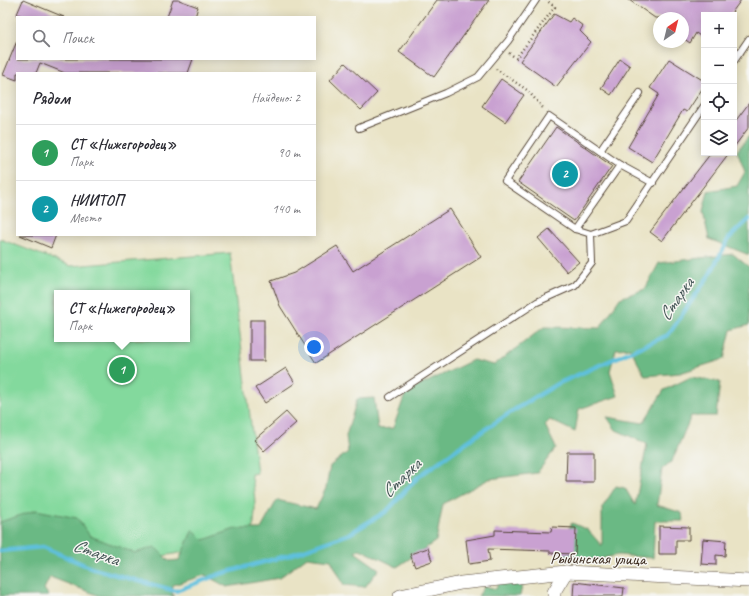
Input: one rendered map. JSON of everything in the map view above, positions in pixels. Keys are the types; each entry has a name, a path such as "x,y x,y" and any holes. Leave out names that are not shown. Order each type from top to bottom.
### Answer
{"street":[{"name":"Рыбинская улица","path":"400,596 461,583 566,572 749,581"},
{"path":"554,596 554,592 566,572"}],"lane":[{"path":"359,128 446,93 478,77 502,48 536,0"},
{"path":"737,57 749,39"},
{"path":"600,151 640,93"},
{"path":"653,183 620,165 549,116 505,181 575,229 591,234 626,221 653,183 701,111"},
{"path":"575,229 620,165"},
{"path":"390,397 537,302 575,285 592,263 591,234"}],"path":[{"path":"502,48 516,58 555,7 545,0"},
{"path":"526,45 530,48"},
{"path":"489,64 527,90 549,116"}],"green space":[{"path":"749,136 749,255 709,239 703,212 708,191 737,186 745,172 737,151"},
{"path":"0,239 71,266 230,253 257,473 251,474 254,490 255,515 250,540 141,560 0,529"},
{"path":"733,254 749,267 749,325 731,330 724,359 680,373 645,376 630,348 616,349 610,371 618,396 579,409 575,432 550,420 545,425 556,448 537,473 489,479 443,504 436,541 397,567 360,549 355,552 379,569 365,587 344,585 331,560 307,557 279,578 227,587 205,575 173,585 172,595 174,596 100,596 50,577 44,589 49,596 0,596 0,522 36,510 77,518 90,536 135,553 155,547 169,561 179,560 193,529 204,540 235,529 261,529 277,500 316,509 326,488 330,466 348,452 346,436 357,399 374,398 378,429 393,428 406,392 473,360 494,365 544,327 600,328 620,298 645,289 659,263"},
{"path":"691,377 720,382 716,416 691,416 672,461 662,469 657,505 682,513 683,521 655,521 653,558 618,555 599,559 566,560 560,542 572,523 588,530 602,546 602,508 616,486 625,488 635,505 647,444 616,430 607,417 643,423 664,390"},
{"path":"501,575 523,582 520,596 478,596 485,586 496,589"}],"building":[{"path":"23,0 62,16 22,16 17,14"},
{"path":"173,0 179,0 198,7 195,16 167,16"},
{"path":"437,0 489,0 434,77 399,52"},
{"path":"629,0 741,0 732,12 701,12 701,37 696,33 690,43 689,12 653,12 653,17"},
{"path":"554,14 569,22 572,18 583,26 580,31 591,42 556,87 520,61"},
{"path":"16,43 16,60 193,60 188,72 62,72 40,63 36,72 16,72 16,80 3,75"},
{"path":"620,59 630,66 611,95 601,88"},
{"path":"669,59 701,79 701,91 687,112 683,110 652,162 628,147 659,94 650,88"},
{"path":"345,63 377,93 361,110 330,80"},
{"path":"501,79 524,95 505,122 482,106"},
{"path":"749,103 749,127 737,143 737,120"},
{"path":"556,127 612,166 574,221 518,182"},
{"path":"709,156 727,156 662,241 650,232"},
{"path":"450,209 481,257 316,363 280,306 271,281 294,273 337,246 353,271"},
{"path":"549,229 579,262 567,272 538,238"},
{"path":"22,236 56,236 51,248"},
{"path":"250,320 264,320 264,361 250,361"},
{"path":"286,368 295,383 265,403 255,388"},
{"path":"286,412 296,423 264,451 254,440"},
{"path":"567,452 594,452 594,482 566,482"},
{"path":"659,526 689,527 689,540 676,540 676,554 659,554"},
{"path":"552,527 576,528 575,554 550,553 550,551 488,549 490,561 469,564 466,540 495,535 495,530 551,532"},
{"path":"703,539 726,541 725,556 716,555 716,565 701,564"},
{"path":"428,548 432,561 415,567 410,554"},
{"path":"574,582 624,588 623,596 573,596"}],"waterway":[{"name":"Старка","path":"0,551 43,547 94,569 176,591 220,574 293,554 349,534 387,511 418,477 511,412 557,384 668,335 710,274 729,238 749,219"}],"place":[{"name":"НИИТОП","path":"565,174"},
{"name":"СТ «Нижегородец»","path":"122,370"}]}
